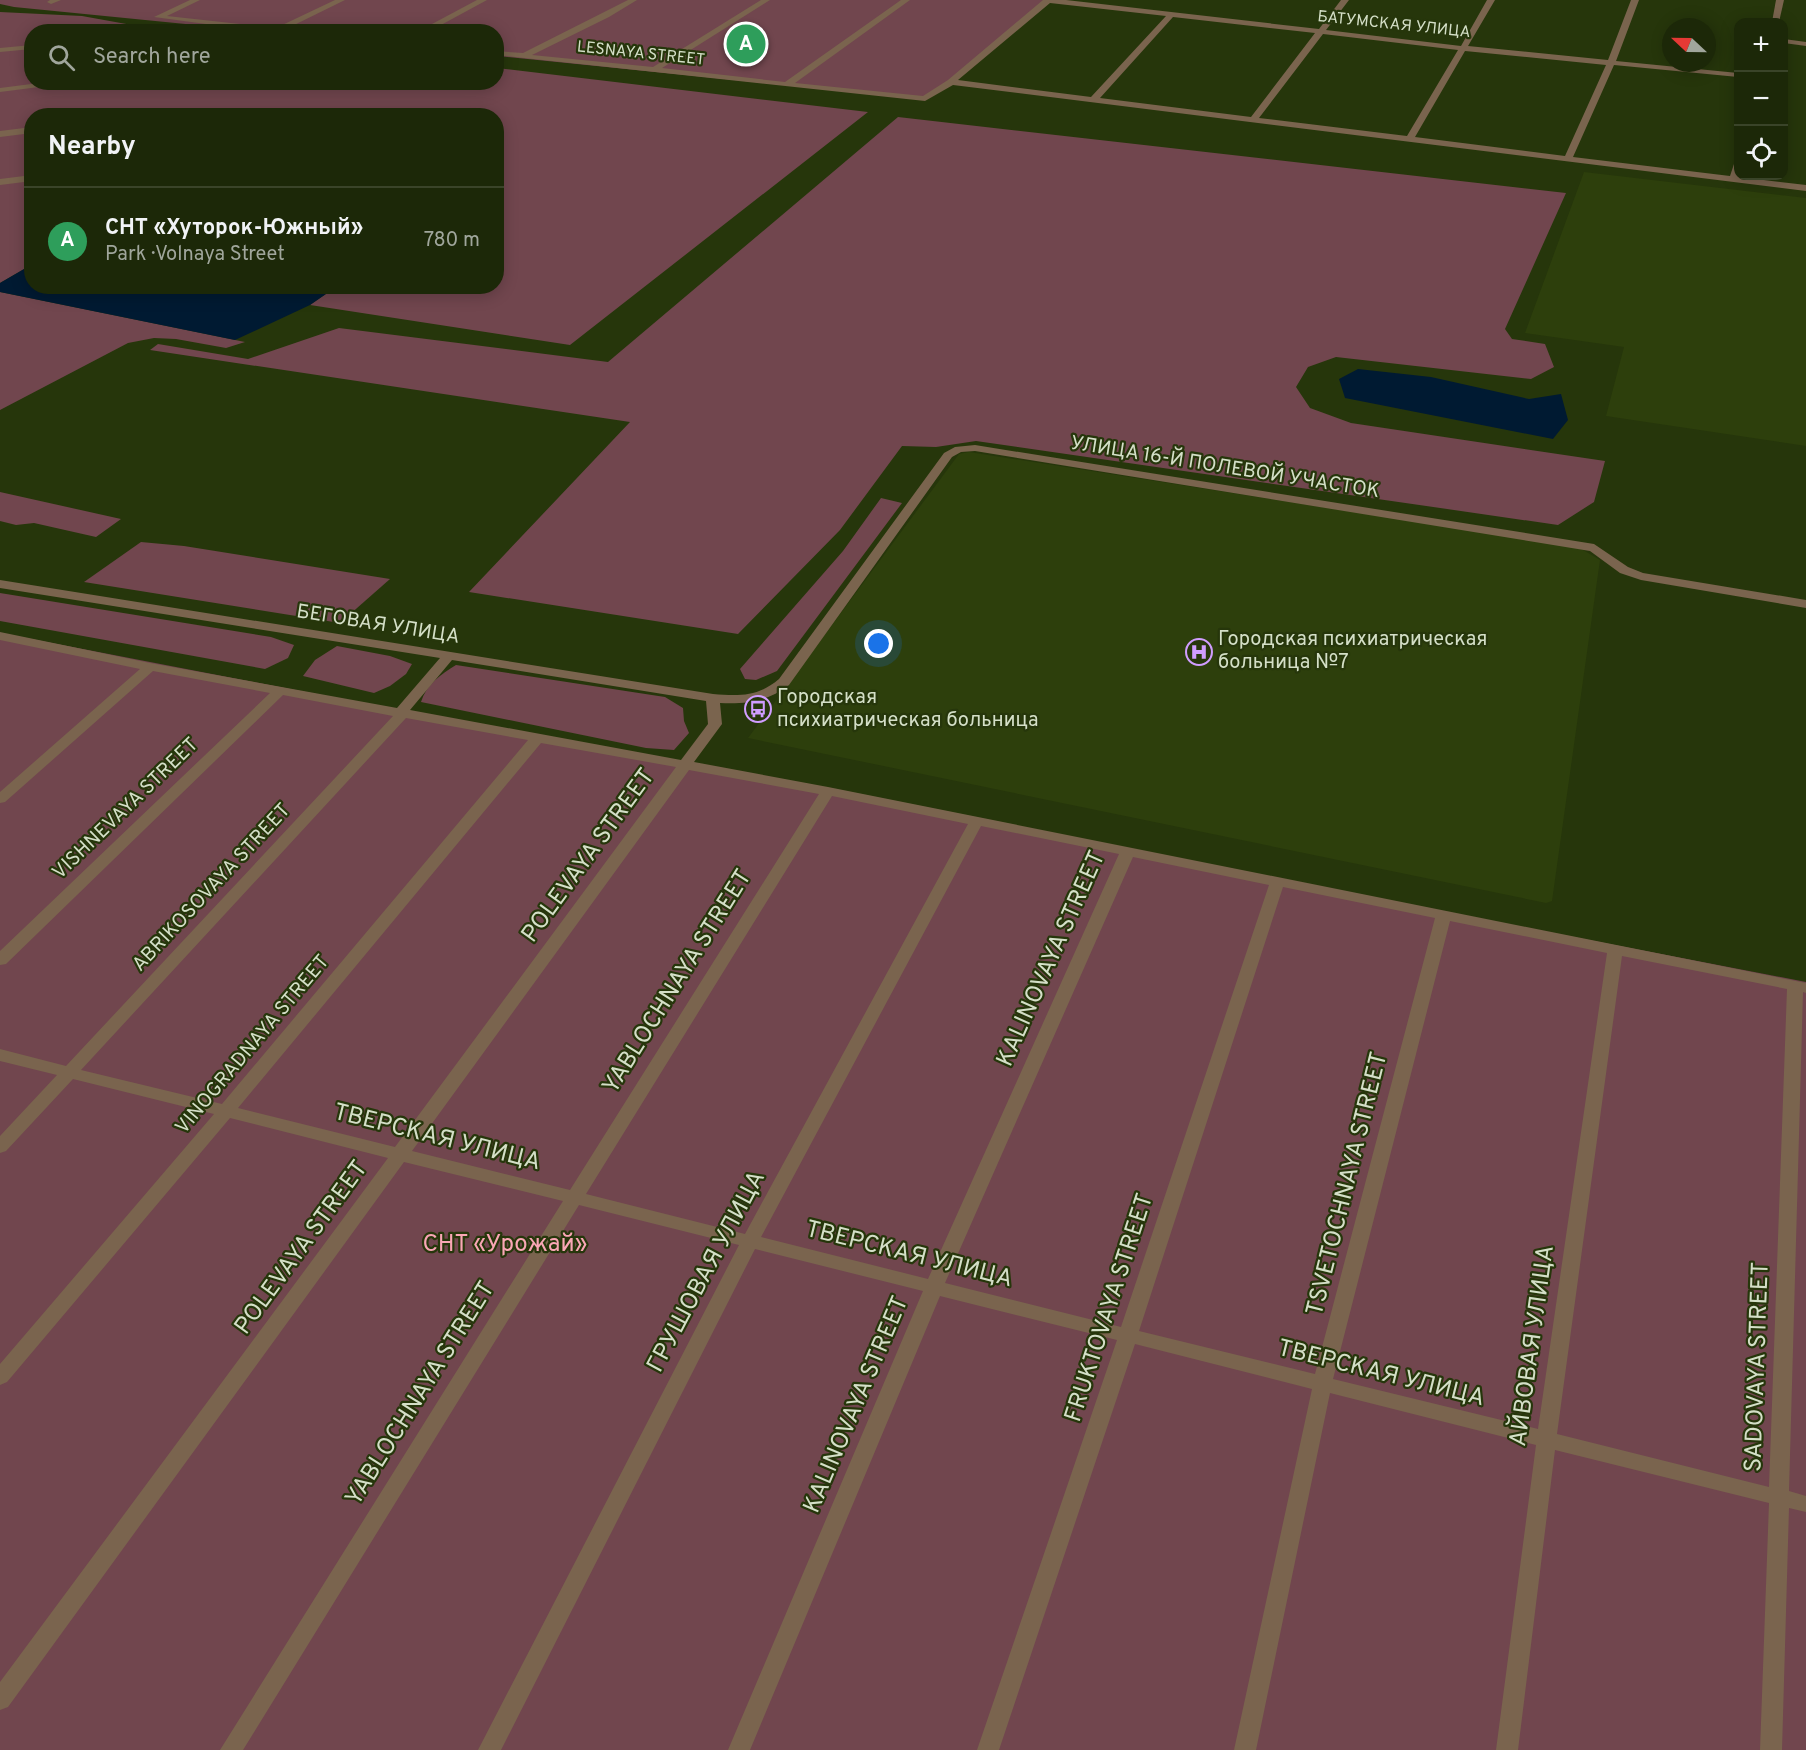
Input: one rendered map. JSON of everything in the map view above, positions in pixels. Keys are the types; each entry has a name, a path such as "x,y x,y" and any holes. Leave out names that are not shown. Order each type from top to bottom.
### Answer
{"street":[{"path":"196,0 158,17 223,24"},
{"path":"291,24 341,0"},
{"path":"436,24 483,0"},
{"path":"524,56 558,36 596,22 633,0"},
{"path":"654,70 766,0"},
{"path":"786,85 906,0"},
{"path":"951,82 1047,0"},
{"name":"БАТУМСКАЯ УЛИЦА","path":"1047,0 1461,48 1734,75"},
{"path":"1253,120 1345,0"},
{"path":"1410,139 1491,0"},
{"path":"1568,159 1612,62 1635,0"},
{"path":"1776,18 1780,0"},
{"path":"1094,99 1171,15"},
{"path":"1788,42 1806,44"},
{"path":"0,50 24,48"},
{"name":"LESNAYA STREET","path":"504,54 925,99 951,82"},
{"path":"951,82 1734,178"},
{"path":"0,90 24,87"},
{"path":"0,134 24,131"},
{"path":"0,182 24,179"},
{"path":"1748,180 1806,188"},
{"name":"УЛИЦА 16-Й ПОЛЕВОЙ УЧАСТОК","path":"750,700 771,694 784,682 948,455 959,448 987,449 1586,546 1594,548 1624,570 1641,576 1806,604"},
{"name":"БЕГОВАЯ УЛИЦА","path":"0,584 713,698 750,700"},
{"path":"0,636 150,667 828,791 1801,987"},
{"name":"ABRIKOSOVAYA STREET","path":"0,1147 402,714 405,705 450,655"},
{"path":"0,799 150,667"},
{"name":"VISHNEVAYA STREET","path":"0,960 280,690"},
{"name":"POLEVAYA STREET","path":"0,1700 715,724 713,698"},
{"name":"VINOGRADNAYA STREET","path":"0,1377 537,738"},
{"name":"YABLOCHNAYA STREET","path":"231,1750 573,1197 828,791"},
{"name":"ГРУШОВАЯ УЛИЦА","path":"489,1750 750,1241 977,821"},
{"name":"KALINOVAYA STREET","path":"739,1750 934,1287 1128,851"},
{"name":"FRUKTOVAYA STREET","path":"988,1750 1073,1502 1278,881"},
{"name":"TSVETOCHNAYA STREET","path":"1245,1750 1322,1385 1444,914"},
{"name":"АЙВОВАЯ УЛИЦА","path":"1508,1750 1546,1442 1615,949"},
{"name":"SADOVAYA STREET","path":"1771,1750 1801,987"},
{"name":"ТВЕРСКАЯ УЛИЦА","path":"0,1055 1127,1335 1546,1442 1806,1504"}],"shaded area":[{"path":"1584,172 1806,198 1806,446 1606,416 1624,347 1525,333"},
{"name":"Городская психиатрическая больница №7","path":"969,452 1578,547 1600,560 1552,901 1546,903 748,738 959,454"}],"green space":[{"path":"0,0 1048,0 951,82 923,99 504,57 504,24 186,24 0,4"},
{"path":"0,12 82,16 126,24 24,24 24,90 504,90 504,69 868,112 570,345 310,305 326,294 504,294 504,108 24,108 24,269 0,283"},
{"path":"898,117 1566,193 1505,329 1512,339 1545,344 1554,367 1531,379 1336,357 1308,367 1296,387 1310,408 1351,423 1605,461 1594,502 1558,525 976,441 936,447 902,446 840,530 738,634 469,592 630,422 150,350 158,344 248,359 339,328 608,362"},
{"path":"0,292 245,342 226,348 176,339 154,338 128,343 0,410"},
{"path":"0,492 121,519 96,537 34,523 16,525 0,521"},
{"path":"881,498 902,503 777,671 756,680 745,679 740,669 843,551"},
{"path":"141,542 184,546 390,579 340,623 84,582"},
{"path":"0,593 271,637 294,645 288,658 265,669 0,621"},
{"name":"СНТ «Урожай»","path":"0,633 1806,982 1806,1750 0,1750"},
{"path":"337,646 390,656 412,664 406,674 390,686 374,693 303,676 315,660"},
{"path":"456,665 665,697 683,708 684,721 689,733 674,750 646,748 421,702 426,690 435,680"}],"water":[{"path":"24,269 24,294 326,294 310,305 235,340 0,292 0,283"},
{"path":"1358,369 1431,377 1529,399 1561,394 1568,420 1553,439 1345,398 1339,379"}],"place":[{"name":"СНТ «Хуторок-Южный»","path":"746,44"},
{"name":"Городская психиатрическая больница №7","path":"1199,652"},
{"name":"Городская психиатрическая больница","path":"758,709"}]}
